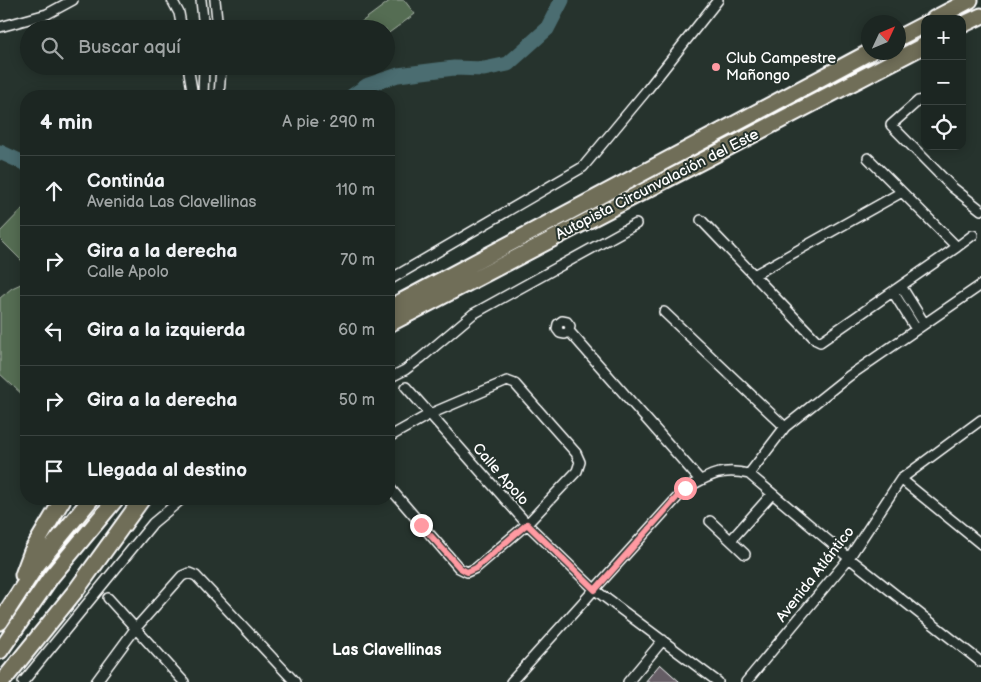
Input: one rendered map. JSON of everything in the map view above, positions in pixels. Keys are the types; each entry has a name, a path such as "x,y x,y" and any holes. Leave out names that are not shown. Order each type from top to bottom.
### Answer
{"highway":[{"path":"942,15 970,0"},
{"path":"966,23 981,16"},
{"path":"906,34 921,26"},
{"name":"Autopista Circunvalación del Este","path":"395,321 921,47"},
{"name":"Autopista Circunvalación del Este","path":"395,305 861,57"},
{"path":"0,614 15,598 32,551 59,505"},
{"path":"0,622 54,541 86,505"},
{"path":"0,650 51,577 111,505"},
{"path":"2,682 77,589 138,505"}],"street":[{"path":"27,20 47,14 73,0"},
{"path":"172,0 180,20"},
{"path":"201,0 203,20"},
{"path":"215,0 217,20"},
{"path":"395,277 583,167 648,90 718,0"},
{"path":"0,28 20,22"},
{"path":"190,75 192,90"},
{"path":"203,90 204,75"},
{"path":"219,90 220,75"},
{"path":"921,101 918,101 892,126 952,187 981,210"},
{"path":"868,158 956,247"},
{"path":"754,275 902,192"},
{"path":"701,220 820,342 973,235"},
{"path":"395,375 421,358 473,314 636,224"},
{"path":"748,474 785,427 916,328 981,285"},
{"path":"901,286 924,323"},
{"path":"893,292 916,328"},
{"path":"664,312 785,427"},
{"path":"569,331 700,480"},
{"path":"395,434 430,414 496,384 507,381 515,384 576,453 580,462 577,471 527,524 476,568 467,572 460,568 395,494"},
{"name":"Calle Apolo","path":"406,387 527,524 595,590 718,682"},
{"path":"981,420 977,429 901,479 981,544"},
{"path":"512,682 685,488 711,474 732,470 748,474 849,558 981,662"},
{"name":"Avenida Atlántico","path":"746,682 849,558 901,479"},
{"path":"731,540 772,494"},
{"path":"23,682 154,523 175,505"},
{"path":"710,521 745,554"},
{"path":"96,682 134,629 182,576 189,573 196,576 295,682"},
{"path":"108,598 134,629 184,682"},
{"path":"628,682 663,640"}],"green space":[{"path":"391,0 404,0 415,14 395,28 395,20 364,20"},
{"path":"20,211 20,259 0,239 0,232"},
{"path":"20,284 20,392 0,374 0,298 12,288"}],"building":[{"path":"660,664 680,682 645,682"}],"waterway":[{"path":"361,90 368,85 398,75 454,68 484,69 508,64 547,29 562,0"},
{"path":"0,152 20,161"}],"place":[{"name":"Club Campestre Mañongo","path":"716,67"}],"district":[{"name":"Las Clavellinas","path":"387,649"}],"route":[{"path":"421,525 460,568 467,572 476,568 527,524 595,590 685,488"}]}
